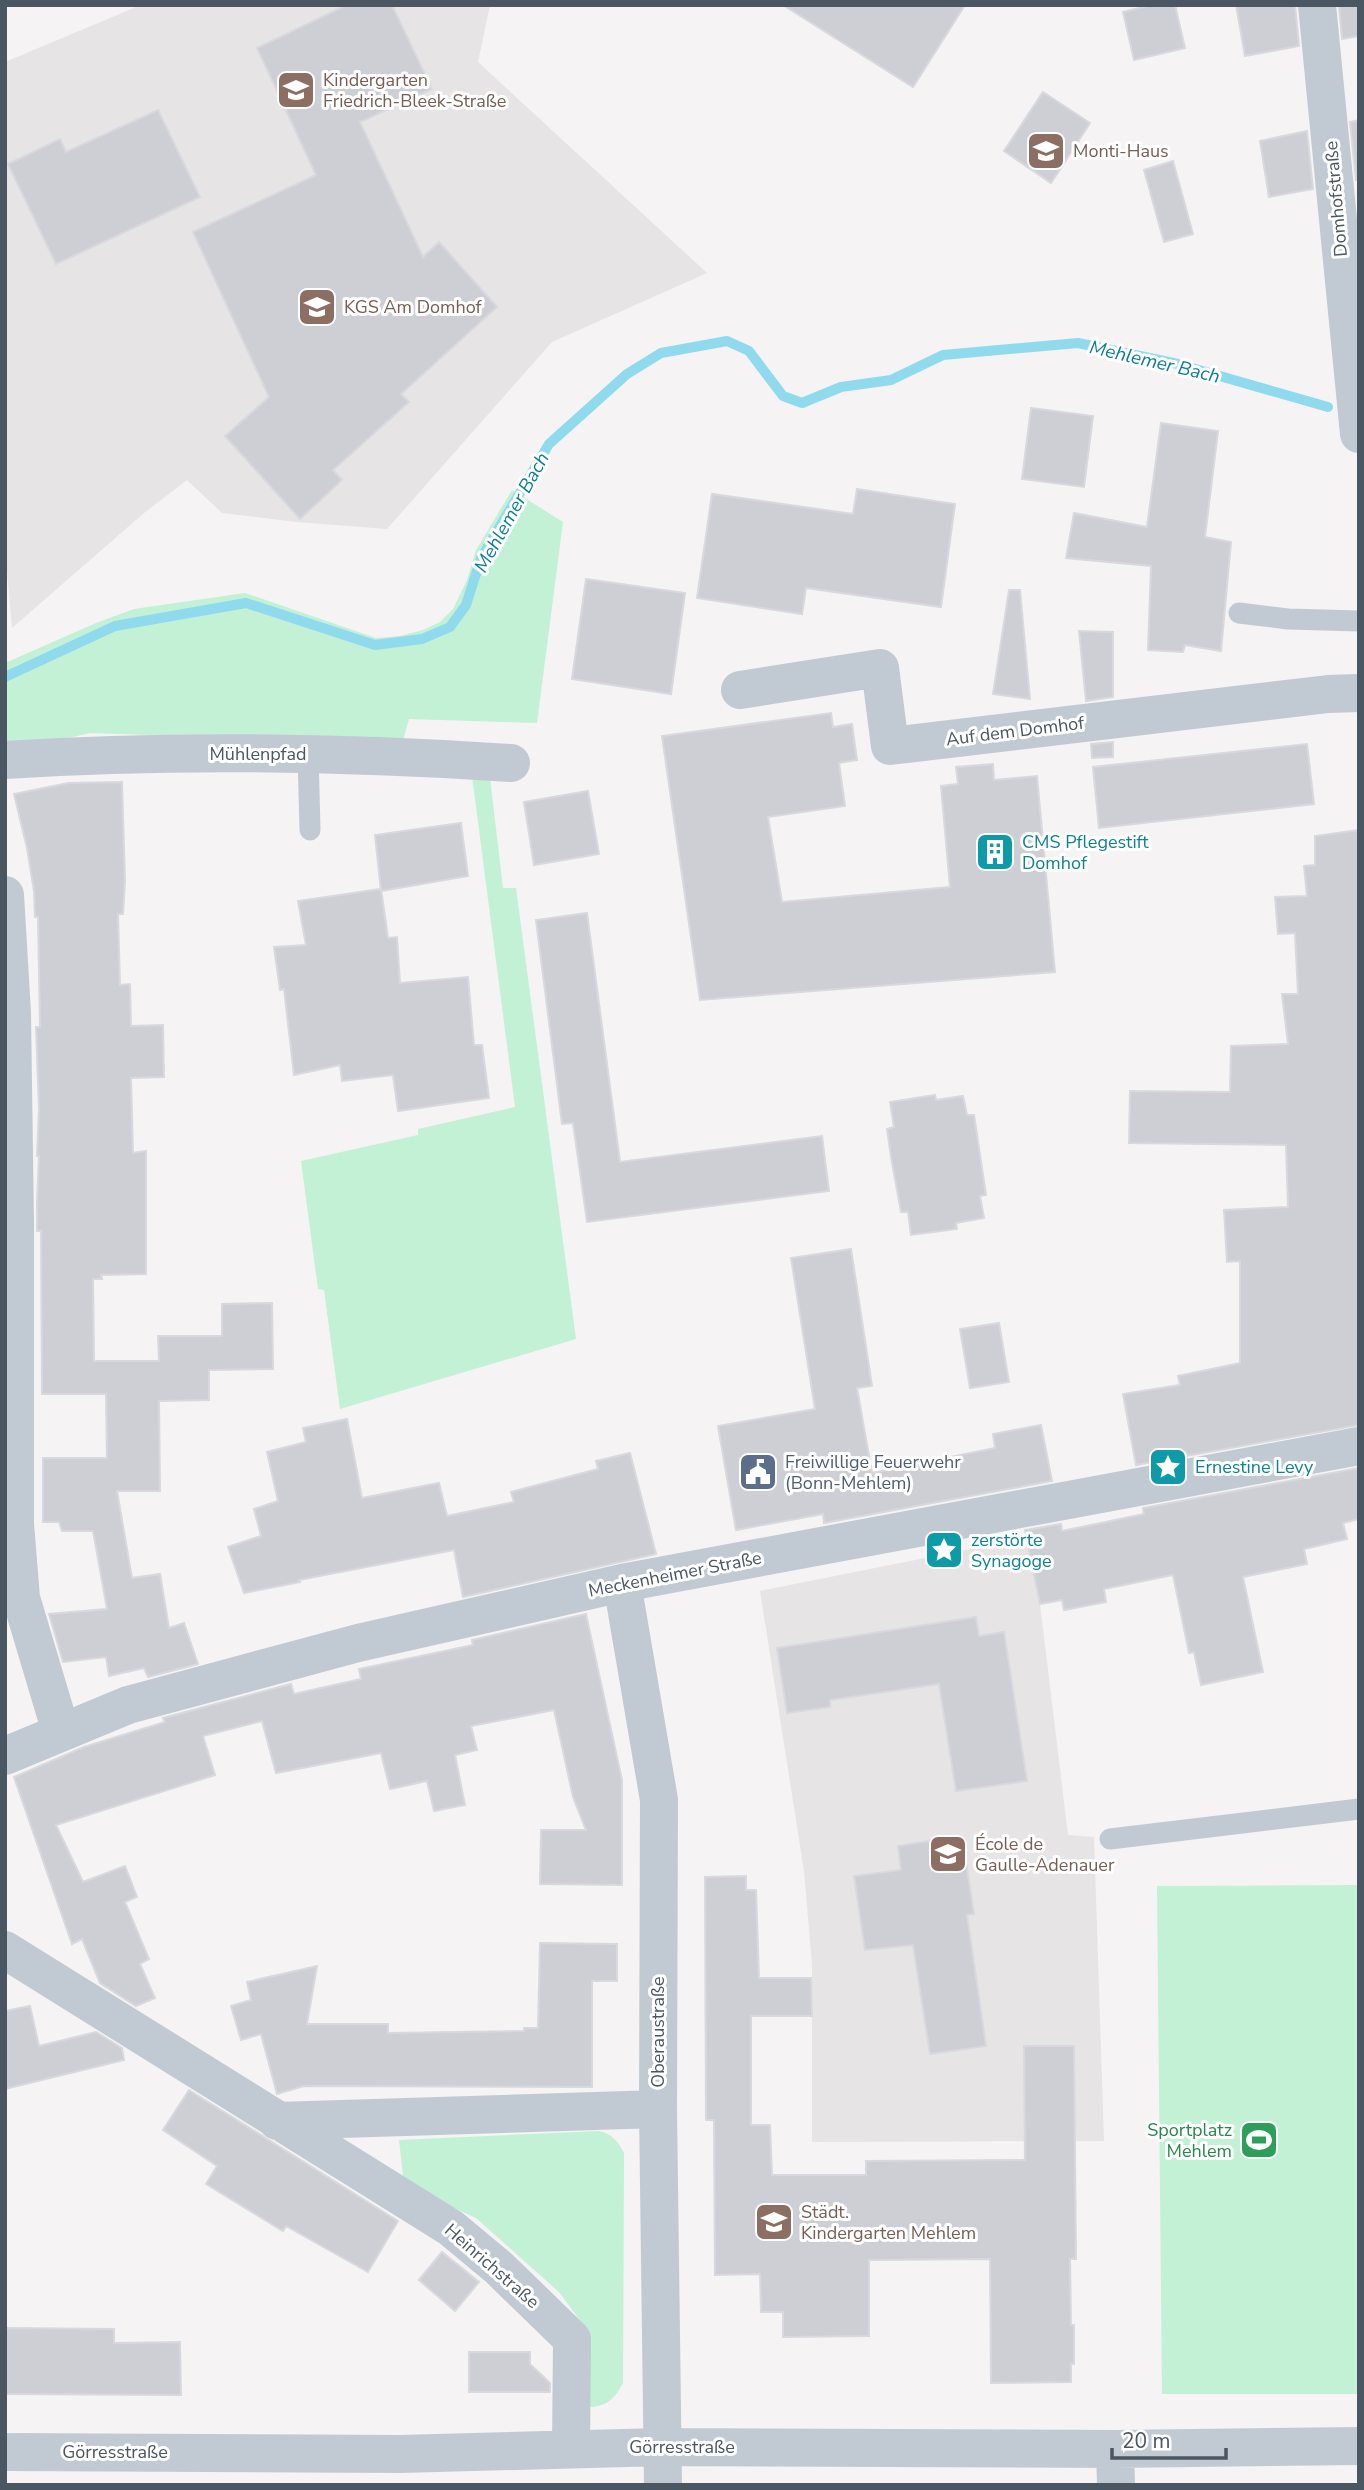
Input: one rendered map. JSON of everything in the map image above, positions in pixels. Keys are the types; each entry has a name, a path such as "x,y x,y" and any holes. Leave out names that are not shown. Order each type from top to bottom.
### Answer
{"street":[{"name":"Domhofstraße","path":"1317,5 1359,435"},
{"name":"Auf dem Domhof","path":"740,690 880,668 890,746 1287,698 1359,693"},
{"name":"Mühlenpfad","path":"5,760 82,755 258,752 425,757 511,763"},
{"path":"5,895 12,1013 15,1524 21,1598 61,1732"},
{"name":"Meckenheimer Straße","path":"5,1756 128,1705 344,1646 622,1583 1359,1446"},
{"name":"Oberaustraße","path":"622,1583 659,1800 658,2109 663,2485"},
{"name":"Heinrichstraße","path":"5,1950 451,2228 499,2268 572,2339 571,2449"},
{"path":"277,2121 658,2109"},
{"name":"Görresstraße","path":"5,2452 249,2469 400,2454 663,2447 1115,2467 1359,2446"}],"lane":[{"path":"1239,613 1288,619 1359,621"},
{"path":"308,754 310,830"},
{"path":"1110,1839 1359,1809"}],"shaded area":[{"name":"KGS Am Domhof","path":"141,5 490,5 478,62 707,273 552,342 387,529 222,513 187,480 144,513 12,628 5,548 5,62"},
{"name":"École de Gaulle-Adenauer","path":"1026,1538 1040,1604 1068,1835 1094,1837 1104,2141 812,2142 812,1964 804,1871 760,1591"}],"green space":[{"path":"512,490 563,522 537,723 409,719 402,744 90,733 5,753 5,663 134,609 245,593 376,638 400,636 440,622 453,609 467,580 476,550"},
{"path":"472,776 490,778 503,888 516,888 576,1339 340,1409 324,1290 318,1289 301,1161 418,1135 418,1129 515,1107"},
{"name":"Sportplatz Mehlem","path":"1359,1885 1359,2394 1162,2394 1157,1886"},
{"path":"599,2131 614,2139 624,2153 623,2383 609,2401 599,2406 587,2407 587,2330 559,2292 476,2218 404,2185 399,2140"}],"building":[{"path":"347,5 392,5 432,89 360,122 423,257 439,242 497,307 401,394 409,402 333,470 342,480 300,519 225,436 269,397 193,232 316,175 257,48"},
{"path":"783,5 965,5 913,87"},
{"path":"1152,5 1175,5 1185,48 1134,60 1123,12"},
{"path":"1236,5 1295,5 1299,46 1245,56"},
{"path":"1339,5 1359,5 1359,36 1342,39"},
{"path":"1043,92 1090,123 1051,183 1004,151"},
{"path":"158,110 200,197 56,264 8,164 60,139 66,152"},
{"path":"1359,120 1359,180 1356,180 1350,122"},
{"path":"1307,131 1313,189 1269,197 1260,141"},
{"path":"1173,161 1193,234 1164,242 1144,170"},
{"path":"1031,408 1093,416 1084,487 1022,479"},
{"path":"1161,423 1218,431 1205,537 1231,542 1221,651 1185,645 1183,652 1148,650 1151,566 1066,558 1074,513 1147,527"},
{"path":"857,489 955,504 941,607 806,588 802,614 697,598 712,494 853,514"},
{"path":"586,579 685,593 671,694 572,679"},
{"path":"1009,590 1020,590 1030,699 993,694"},
{"path":"1079,631 1113,632 1113,697 1086,701"},
{"name":"CMS Pflegestift Domhof","path":"831,713 833,727 852,724 857,760 839,763 845,806 768,817 782,902 950,887 941,786 958,784 956,767 993,764 994,780 1037,776 1055,972 700,1000 662,736"},
{"path":"1113,742 1113,757 1092,758 1091,744"},
{"path":"1307,744 1314,804 1099,828 1093,767"},
{"path":"122,782 125,881 123,914 118,914 120,985 130,984 131,1026 163,1025 164,1077 131,1078 133,1153 146,1151 146,1274 101,1275 102,1279 93,1279 94,1361 159,1361 158,1336 222,1336 222,1304 272,1303 273,1369 209,1370 209,1400 159,1401 160,1491 117,1491 132,1578 160,1574 169,1628 184,1623 198,1664 148,1677 144,1668 109,1676 106,1657 63,1662 49,1614 107,1609 93,1531 62,1531 59,1522 43,1522 43,1458 107,1458 106,1394 42,1394 41,1231 37,1231 39,1109 36,1027 40,1027 38,917 35,917 27,848 14,794 68,783"},
{"path":"588,791 599,854 534,865 524,802"},
{"path":"461,823 468,876 381,891 375,835"},
{"path":"1359,830 1359,1425 1136,1465 1123,1394 1180,1385 1178,1376 1240,1363 1240,1261 1227,1262 1224,1210 1288,1207 1286,1145 1129,1143 1130,1091 1230,1092 1231,1046 1288,1044 1282,994 1298,994 1295,933 1278,934 1275,897 1307,896 1304,866 1315,865 1315,836"},
{"path":"381,889 388,938 397,937 400,983 468,977 474,1045 482,1045 489,1098 398,1111 393,1075 342,1081 340,1065 294,1075 284,989 280,990 274,947 306,945 298,901"},
{"path":"587,913 620,1162 822,1136 829,1191 587,1222 573,1123 562,1124 536,920"},
{"path":"935,1095 936,1100 963,1096 967,1115 974,1115 986,1195 980,1196 984,1218 956,1223 957,1229 911,1235 908,1212 901,1212 891,1157 887,1129 894,1127 890,1102"},
{"path":"851,1249 872,1386 857,1388 872,1473 995,1448 993,1434 1041,1425 1052,1481 824,1523 823,1514 736,1530 718,1426 815,1409 791,1258"},
{"path":"999,1323 1009,1382 970,1388 960,1329"},
{"path":"347,1419 362,1498 439,1483 447,1516 514,1502 511,1492 598,1469 596,1461 630,1453 656,1554 463,1597 454,1550 244,1593 228,1547 261,1536 254,1509 278,1501 267,1452 306,1442 303,1428"},
{"path":"1359,1468 1359,1519 1343,1523 1347,1539 1304,1549 1307,1564 1243,1577 1263,1672 1201,1685 1194,1652 1189,1653 1173,1575 1104,1589 1106,1602 1064,1610 1062,1600 1040,1604 1025,1530 1061,1524 1062,1531 1144,1514 1143,1508"},
{"path":"586,1614 622,1780 622,1885 540,1884 541,1830 586,1830 573,1797 554,1710 471,1726 477,1750 455,1755 465,1805 434,1811 427,1781 390,1789 381,1753 276,1773 262,1721 203,1736 215,1775 56,1825 83,1882 125,1866 137,1897 125,1902 149,1959 140,1964 155,1998 136,2006 100,1983 82,1939 72,1944 14,1777 84,1747 165,1722 163,1718 291,1684 294,1694 361,1679 359,1669 473,1645 472,1640"},
{"path":"976,1617 979,1636 1004,1632 1027,1781 956,1791 939,1684 830,1700 830,1707 787,1713 777,1648"},
{"path":"947,1838 949,1858 965,1856 974,1914 967,1915 986,2046 930,2054 913,1945 865,1950 854,1876 901,1870 898,1846"},
{"path":"746,1876 746,1890 756,1890 759,1978 811,1978 812,2016 751,2016 751,2125 770,2125 772,2175 866,2175 866,2161 1025,2160 1024,2046 1074,2046 1076,2259 1070,2259 1071,2325 1074,2325 1071,2382 991,2383 990,2259 869,2260 869,2336 783,2337 783,2312 761,2312 760,2274 715,2275 714,2120 706,2120 705,1877"},
{"path":"540,1943 617,1944 617,1981 592,1981 592,2087 304,2086 277,2094 261,2034 241,2040 231,2006 251,2000 247,1982 317,1966 307,2024 388,2024 388,2033 524,2031 524,2028 538,2028"},
{"path":"30,2006 39,2046 96,2032 122,2048 124,2060 5,2089 5,2011"},
{"path":"189,2090 398,2221 368,2272 286,2226 283,2231 206,2184 217,2166 163,2130"},
{"path":"442,2252 479,2282 455,2311 419,2280"},
{"path":"6,2328 114,2329 114,2343 180,2342 181,2395 5,2394"},
{"path":"469,2352 530,2352 530,2364 550,2383 550,2392 469,2392"}],"waterway":[{"name":"Mehlemer Bach","path":"5,677 115,626 246,603 375,645 422,639 450,627 466,605 481,558 549,444 627,374 661,353 727,341 749,351 783,396 802,403 841,387 891,380 943,355 1078,343 1178,364 1328,407"}],"place":[{"name":"Kindergarten Friedrich-Bleek-Straße","path":"296,90"},
{"name":"Monti-Haus","path":"1046,151"},
{"name":"KGS Am Domhof","path":"317,307"},
{"name":"CMS Pflegestift Domhof","path":"995,852"},
{"name":"Ernestine Levy","path":"1168,1467"},
{"name":"Freiwillige Feuerwehr (Bonn-Mehlem)","path":"758,1472"},
{"name":"zerstörte Synagoge","path":"944,1550"},
{"name":"École de Gaulle-Adenauer","path":"948,1854"},
{"name":"Sportplatz Mehlem","path":"1259,2140"},
{"name":"Städt. Kindergarten Mehlem","path":"774,2222"}]}
